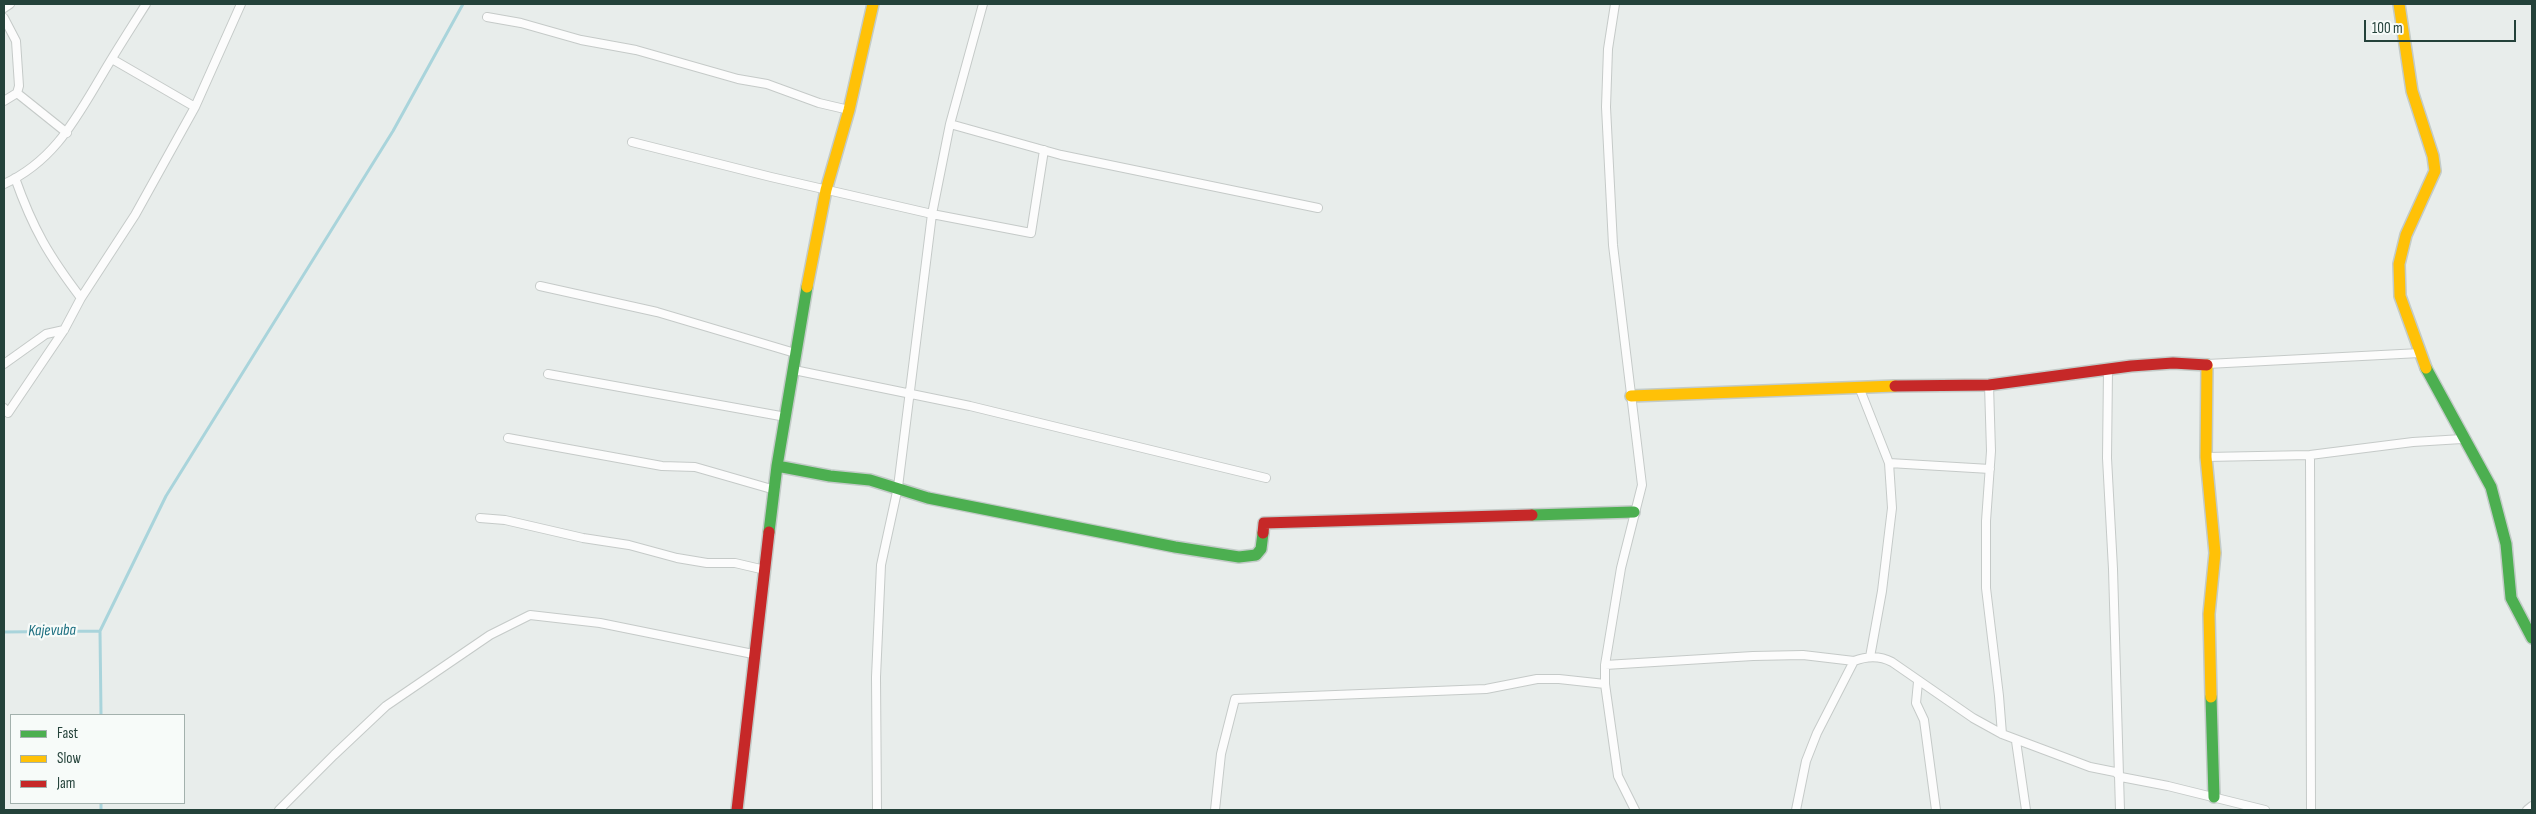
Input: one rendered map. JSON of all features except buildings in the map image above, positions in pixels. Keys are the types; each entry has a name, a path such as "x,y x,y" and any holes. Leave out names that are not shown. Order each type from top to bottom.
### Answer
{"street":[{"path":"4,8 10,4"},
{"path":"4,184 45,157 67,133 146,4"},
{"path":"5,413 64,330 81,298 135,215 195,108 241,4"},
{"path":"737,810 753,654 776,490 777,466 796,352 826,190 849,110 873,4"},
{"path":"877,810 876,676 880,585 888,529 898,487 932,214 950,124 983,4"},
{"path":"1614,4 1608,49 1606,107 1613,245 1642,485 1621,568 1605,665 1605,684 1618,776 1635,810"},
{"path":"2399,4 2412,90 2434,156 2434,170 2406,235 2399,264 2400,296 2420,353 2462,439 2491,488 2506,544 2511,598 2532,638"},
{"path":"488,17 521,23 581,40 636,50 767,84 819,103 849,110"},
{"path":"4,18 16,41 17,93"},
{"path":"112,59 195,108"},
{"path":"17,93 67,133"},
{"path":"4,102 17,93"},
{"path":"950,124 1044,150 1318,208"},
{"path":"632,142 826,190 932,214 1031,233 1044,150"},
{"path":"15,178 40,240 81,298"},
{"path":"540,286 657,312 796,352"},
{"path":"4,364 46,334 64,330"},
{"path":"1631,396 1859,386 1989,385 2173,363 2207,364 2420,353"},
{"path":"2207,364 2206,457 2216,553 2209,614 2214,797"},
{"path":"794,370 910,393 1266,478"},
{"path":"2108,370 2107,458 2121,777 2120,810"},
{"path":"548,374 786,417"},
{"path":"1989,385 1990,469 1986,521 1986,588 2002,734"},
{"path":"1859,386 1874,429 1889,463 1892,508 1888,548 1870,657"},
{"path":"508,438 662,466 695,467 776,490"},
{"path":"2206,457 2310,454 2413,442 2462,439"},
{"path":"2310,454 2311,810"},
{"path":"1889,463 1990,469"},
{"path":"777,466 830,476 870,480 898,487 928,498 1175,547 1239,557 1256,555 1261,549 1264,523 1634,512"},
{"path":"480,518 505,520 583,538 629,545 677,558 707,563 735,564 765,570"},
{"path":"279,810 386,706 490,635 530,615 600,622 753,654"},
{"path":"1605,665 1753,656 1803,655 1854,662 1870,657 1883,657 1973,718 2016,740 2090,767 2115,772 2121,777 2214,797 2238,807 2265,810"},
{"path":"1796,810 1806,761 1817,733 1854,662"},
{"path":"1215,810 1221,754 1235,699 1486,689 1537,679 1559,679 1605,684"},
{"path":"1918,682 1916,703 1924,720 1936,810"},
{"path":"2016,740 2026,810"},
{"path":"2527,810 2532,806"}],"waterway":[{"path":"101,714 100,631 166,496 393,131 463,4"},
{"name":"Kajevuba","path":"4,632 100,631"},
{"path":"101,804 101,810"}],"traffic: fast":[{"path":"769,532 777,466 807,287"},
{"path":"2426,368 2491,487 2506,544 2511,598 2532,638"},
{"path":"777,466 830,476 870,480 928,498 1175,547 1239,557 1256,555 1261,549 1263,533"},
{"path":"1532,515 1634,512"},
{"path":"2211,697 2214,797"}],"traffic: slow":[{"path":"807,287 826,190 849,110 873,4"},
{"path":"2399,4 2412,91 2433,156 2435,171 2406,235 2399,264 2400,296 2426,368"},
{"path":"2207,365 2206,457 2215,553 2209,614 2211,697"},
{"path":"1631,396 1895,386"}],"traffic: jam":[{"path":"1895,386 1989,385 2131,366 2173,363 2207,365"},
{"path":"1263,533 1264,523 1532,515"},
{"path":"737,810 769,532"}]}
